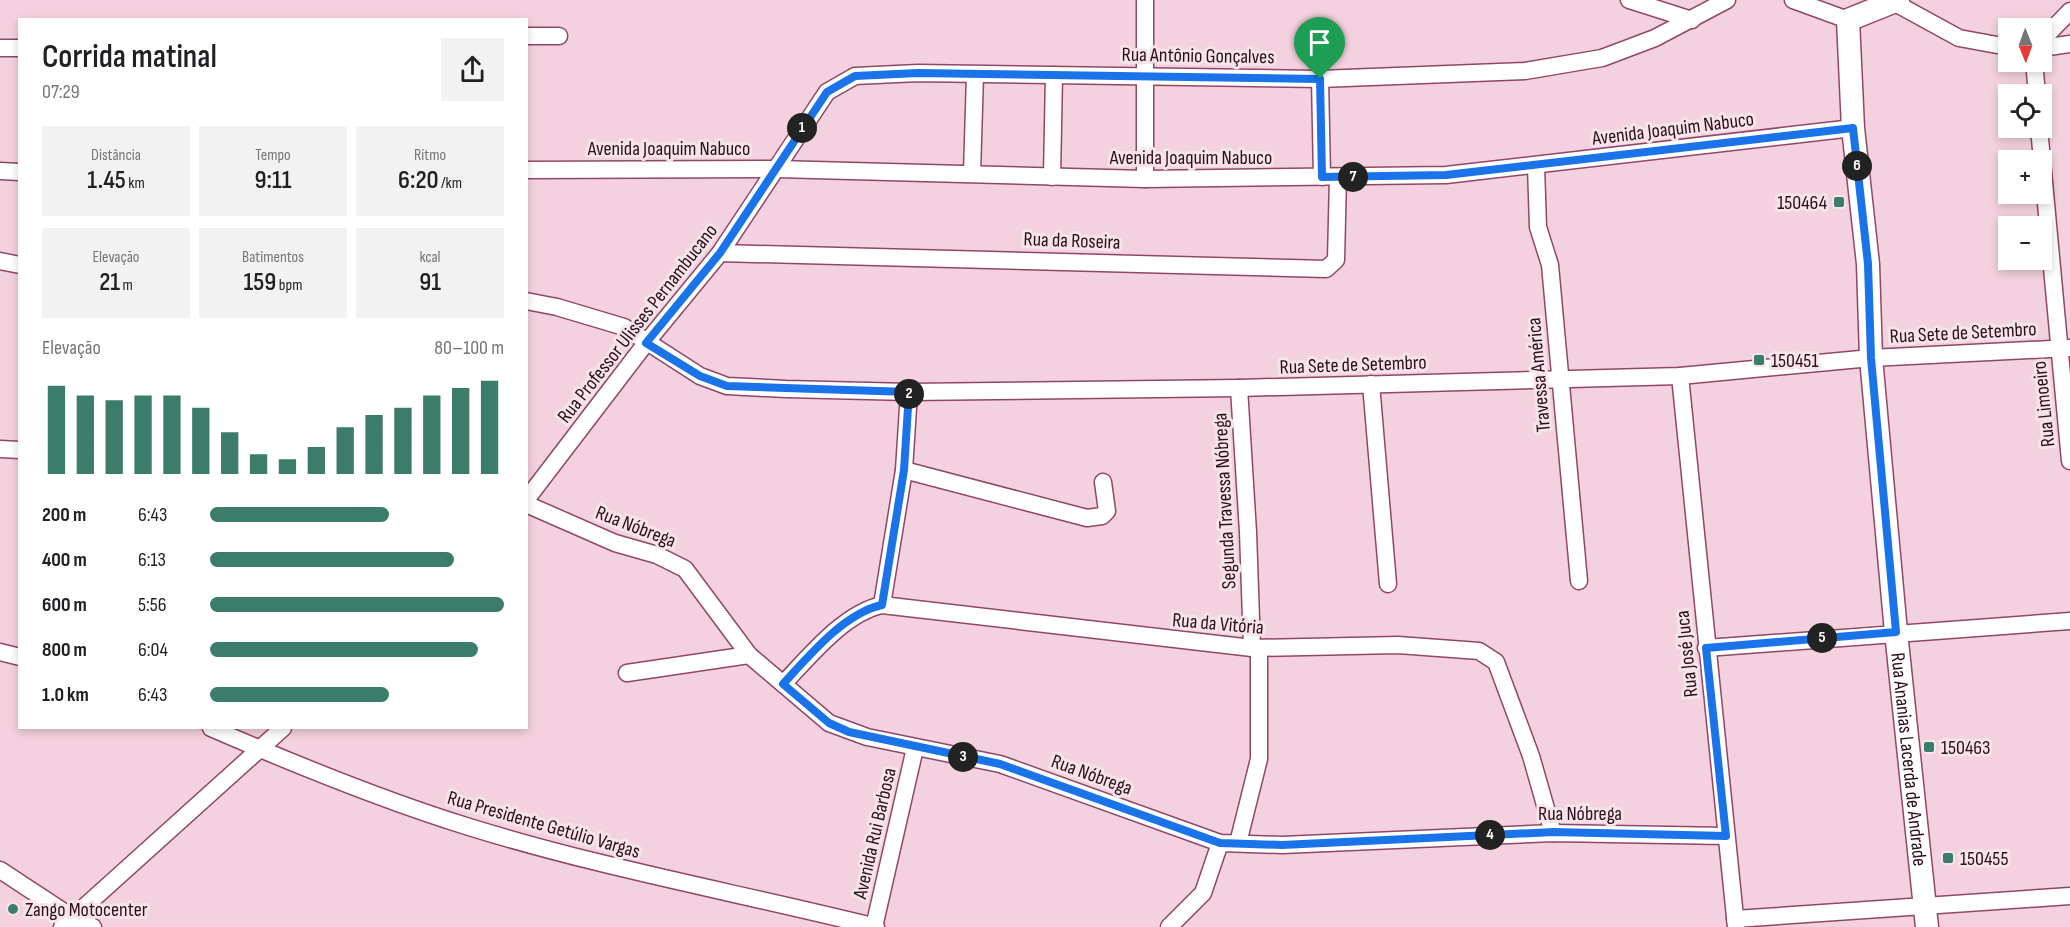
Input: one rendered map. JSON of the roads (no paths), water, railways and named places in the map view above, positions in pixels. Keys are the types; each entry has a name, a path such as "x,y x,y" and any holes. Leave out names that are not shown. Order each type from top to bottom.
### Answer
{"street":[{"path":"1145,0 1145,179"},
{"path":"1629,0 1692,20"},
{"name":"Rua Antônio Gonçalves","path":"777,169 827,92 855,76 918,73 1320,79 1561,67 1602,58 1656,38 1727,0"},
{"path":"1793,0 1848,20 1897,2 1959,38 1998,45"},
{"path":"2052,30 2070,11"},
{"name":"Rua Ananias Lacerda de Andrade","path":"1848,20 1853,128 1868,264 1871,358 1896,632 1926,916"},
{"path":"528,36 559,36"},
{"path":"2052,47 2070,44"},
{"path":"0,48 18,48"},
{"path":"972,173 975,75"},
{"path":"1052,177 1054,75"},
{"name":"Rua da Roseira","path":"720,253 1326,269 1336,260 1320,79"},
{"name":"Avenida Joaquim Nabuco","path":"528,170 777,169 1145,179 1446,175 1853,128"},
{"name":"Rua Limoeiro","path":"2040,138 2064,348 2070,461"},
{"name":"Travessa América","path":"1536,166 1538,227 1550,265 1558,378 1579,581"},
{"name":"Rua Professor Ulisses Pernambucano","path":"528,499 646,343 720,253 777,169"},
{"path":"0,171 18,172"},
{"path":"0,261 18,265"},
{"name":"Rua Sete de Setembro","path":"528,302 624,327 700,376 727,386 909,392 1239,388 1680,376 1871,358 2064,348"},
{"name":"Rua José Juca","path":"1680,376 1735,923"},
{"path":"1371,384 1388,584"},
{"name":"Segunda Travessa Nóbrega","path":"1238,843 1259,759 1255,648 1239,388"},
{"path":"783,684 821,644 857,615 882,605 904,470 909,392"},
{"path":"0,449 18,450"},
{"path":"904,470 1087,518 1102,516 1107,511 1103,482"},
{"name":"Rua Nóbrega","path":"528,503 615,543 657,555 685,569 749,655 829,723 849,732 915,748 1000,764 1220,843 1282,845 1553,832 1726,836"},
{"name":"Rua da Vitória","path":"882,605 1255,648 1398,645 1462,649 1489,655 1496,662 1515,710 1553,832"},
{"path":"1706,648 1896,632 2070,621"},
{"path":"0,652 18,656"},
{"path":"627,673 749,655"},
{"name":"Rua Presidente Getúlio Vargas","path":"213,729 321,774 465,826 627,870 875,927"},
{"path":"68,922 282,729"},
{"name":"Avenida Rui Barbosa","path":"875,927 915,748"},
{"path":"1169,927 1203,893 1220,843"},
{"path":"0,870 68,922 93,927"},
{"path":"1735,923 1926,916 2070,896"}],"place":[{"name":"150464","path":"1839,202"},
{"name":"150451","path":"1759,360"},
{"name":"150463","path":"1929,747"},
{"name":"150455","path":"1948,858"},
{"name":"Zango Motocenter","path":"13,909"}]}
